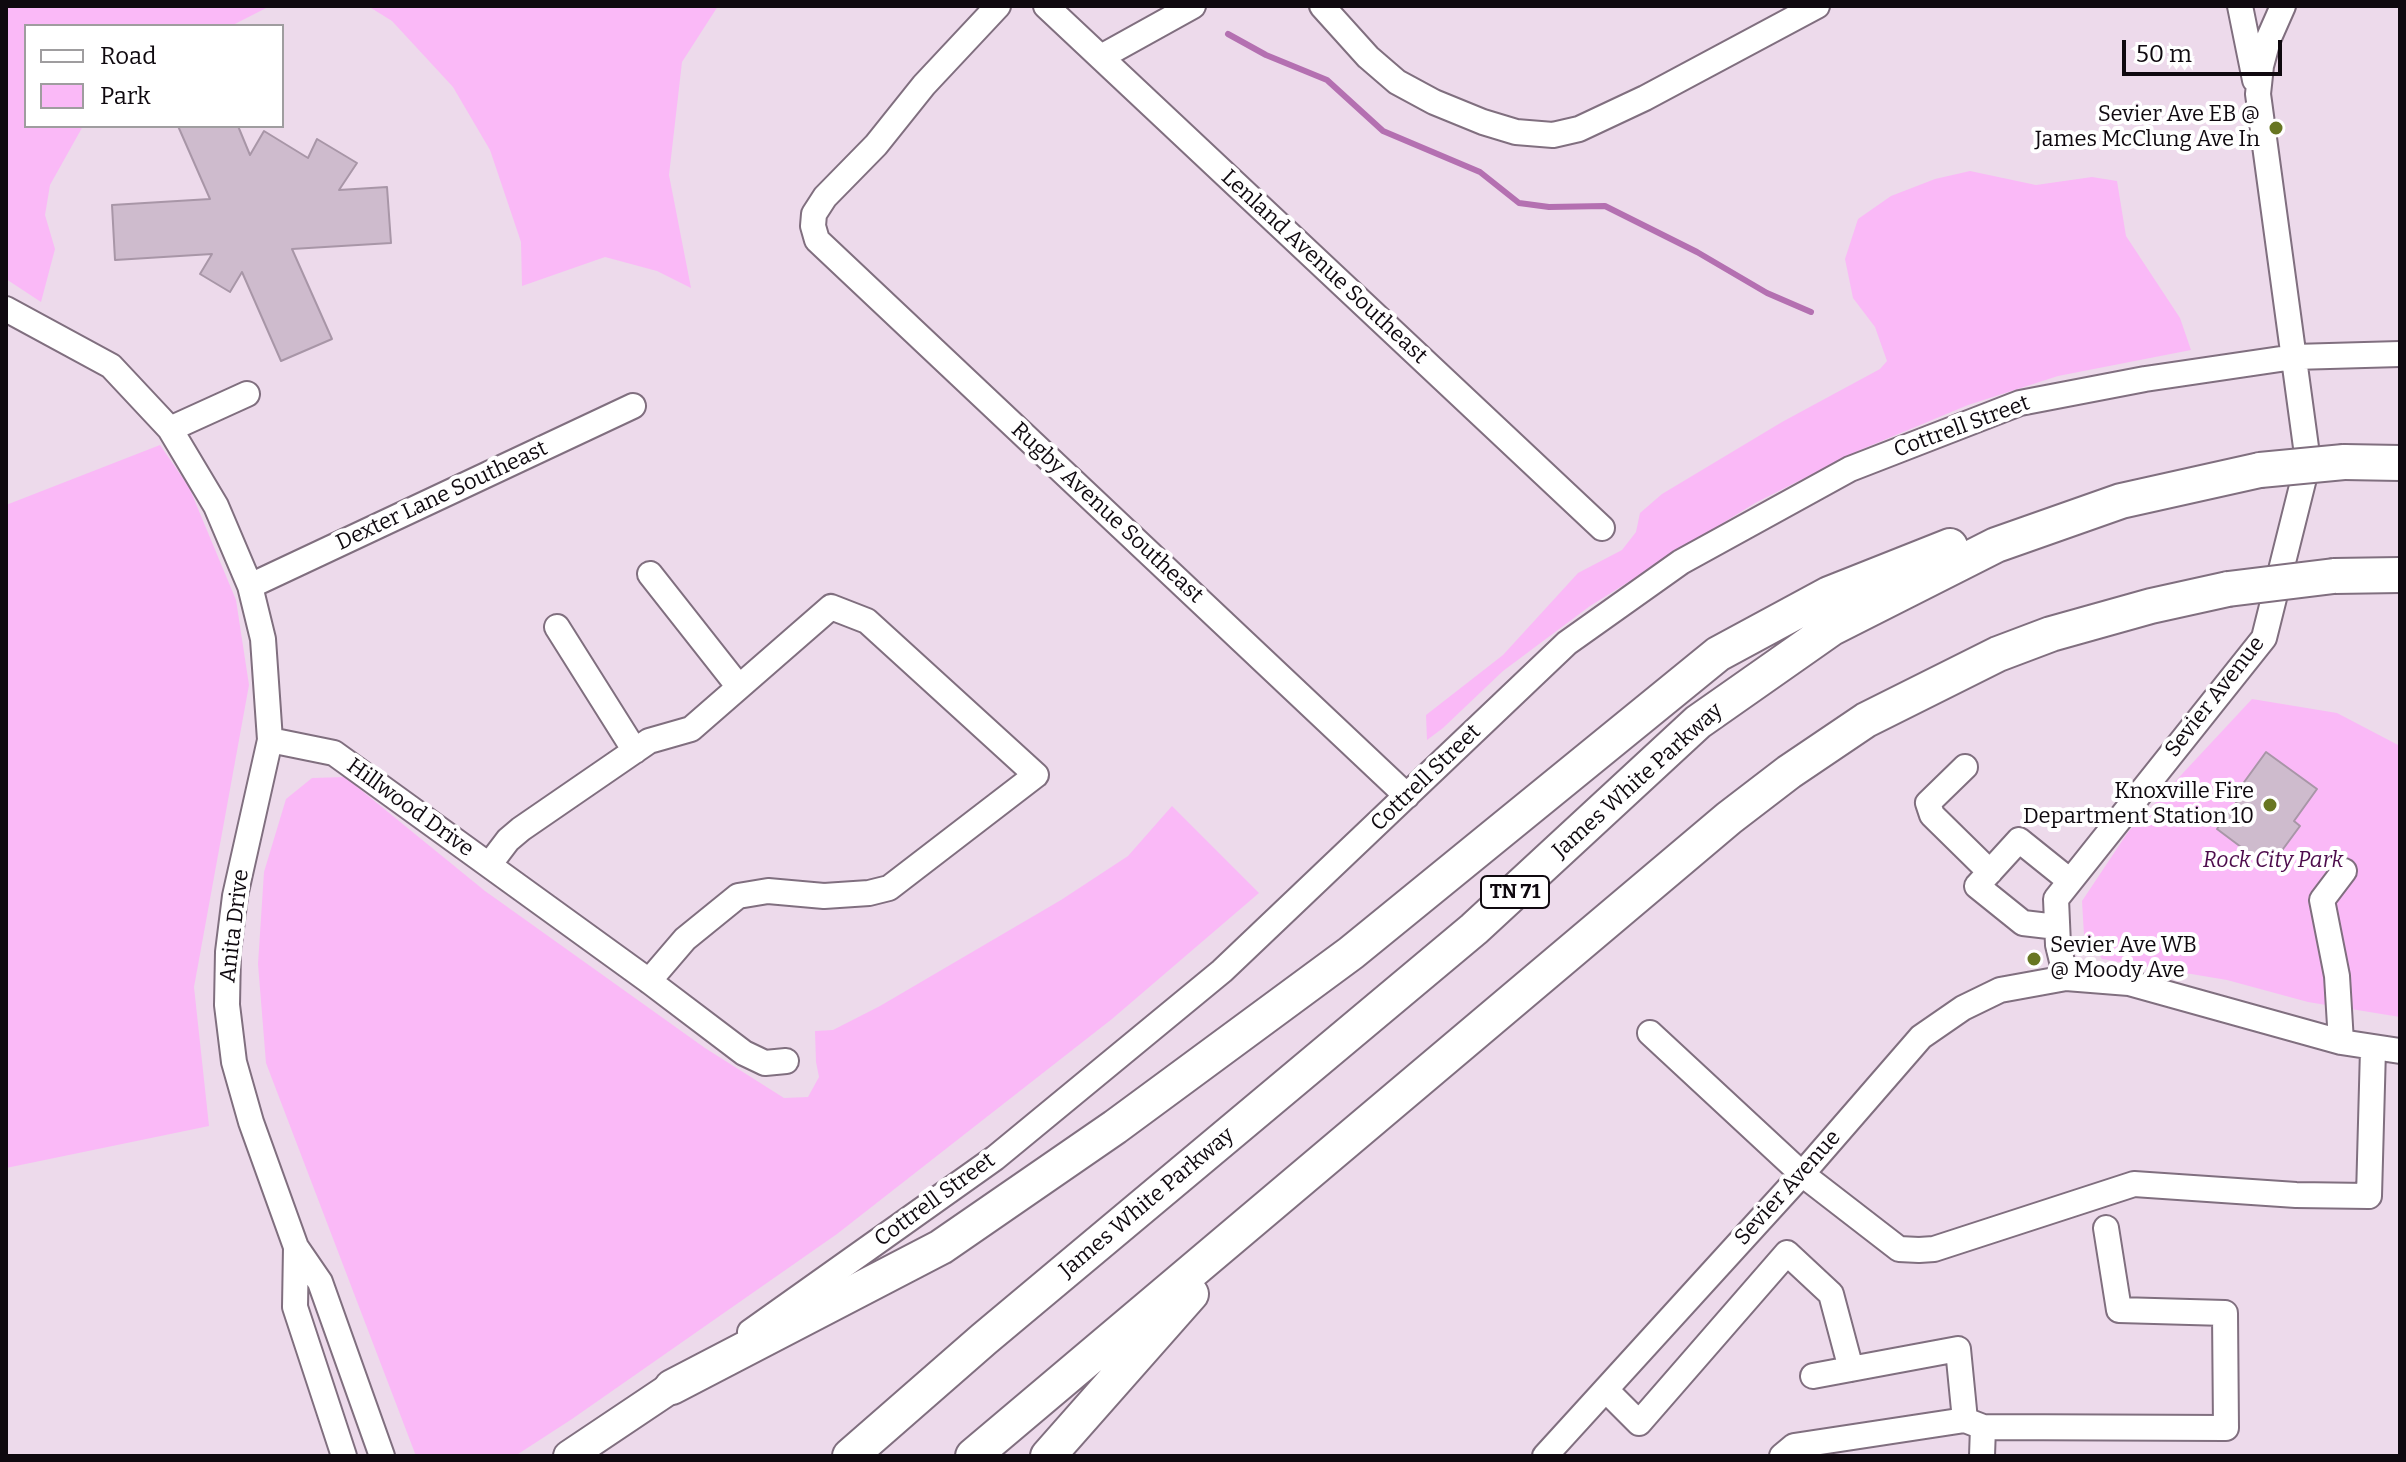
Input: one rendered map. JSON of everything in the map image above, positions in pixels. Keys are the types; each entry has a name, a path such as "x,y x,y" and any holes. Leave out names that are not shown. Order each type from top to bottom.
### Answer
{"highway":[{"name":"James White Parkway","path":"850,1456 984,1339 1474,929 1698,722 1832,628 1996,545 2121,501 2260,470 2344,462 2400,463"},
{"path":"672,1387 941,1247 1115,1127 1351,953 1718,654 1829,594 1970,539 2121,501"},
{"path":"973,1456 1729,818 1789,772 1866,720 1998,654 2051,634 2151,606 2228,589 2334,576 2400,575"},
{"path":"1048,1456 1268,1207"}],"main road":[{"name":"Cottrell Street","path":"569,1456 672,1387"}],"street":[{"name":"Rugby Avenue Southeast","path":"998,6 924,85 876,145 825,197 814,214 817,240 1407,796"},
{"name":"Lenland Avenue Southeast","path":"1046,6 1602,528"},
{"path":"1101,57 1193,6"},
{"path":"1322,6 1368,57 1397,82 1434,102 1483,122 1516,132 1553,135 1579,129 1632,104 1817,6"},
{"path":"2240,6 2258,94"},
{"name":"Sevier Avenue","path":"1555,1453 1606,1390 1802,1174 1921,1037 1945,1019 2000,990 2066,978 2058,945 2056,899 2264,638 2308,462 2258,94 2268,40 2283,6"},
{"path":"6,309 111,366 170,429 216,506 250,586 263,639 270,740"},
{"name":"Cottrell Street","path":"672,1387 995,1158 1222,971 1567,643 1681,562 1850,469 2020,403 2145,379 2294,357 2400,354"},
{"path":"170,429 247,394"},
{"name":"Dexter Lane Southeast","path":"250,586 633,406"},
{"path":"650,574 739,687"},
{"path":"489,865 508,840 521,829 649,741 691,729 831,607 867,621 1036,775 889,888 869,893 824,896 768,891 738,896 685,939 649,981"},
{"path":"557,627 635,751"},
{"name":"Hillwood Drive","path":"270,740 334,753 744,1053 765,1063 786,1061"},
{"name":"Anita Drive","path":"270,740 235,896 228,952 227,1005 234,1062 246,1107 296,1247 320,1282 382,1456"},
{"path":"1965,767 1928,803 1932,815 1990,872"},
{"path":"2057,927 2023,923 1977,886 2019,840 2070,881"},
{"path":"2341,1042 2337,976 2322,900 2344,871"},
{"path":"2066,978 2129,983 2341,1042 2400,1051"},
{"path":"1650,1033 1802,1174 1899,1249 1919,1250 1934,1249 2134,1184 2296,1195 2369,1196 2373,1049"},
{"path":"1782,1456 1794,1446 1974,1424 2226,1428 2225,1313 2119,1310 2106,1228"},
{"name":"Anita Drive","path":"296,1247 295,1307 344,1456"},
{"path":"1606,1390 1639,1423 1787,1253 1831,1294 1851,1369"},
{"path":"1813,1376 1958,1349 1982,1456"}],"green space":[{"path":"6,6 270,6 235,24 24,24 24,128 82,128 50,185 45,215 55,249 41,302 6,279"},
{"path":"368,6 718,6 682,62 669,175 691,288 657,271 605,257 522,286 521,242 490,150 453,87 392,21"},
{"path":"1970,171 2036,185 2092,177 2117,181 2126,236 2180,318 2191,350 2058,376 1968,405 1860,450 1755,503 1590,606 1503,671 1427,740 1426,715 1503,655 1578,573 1622,550 1636,532 1640,513 1662,494 1782,422 1880,369 1887,361 1875,327 1853,298 1845,259 1858,219 1891,196 1935,179"},
{"path":"160,445 189,487 236,600 249,685 194,987 209,1126 6,1168 6,505"},
{"name":"Rock City Park","path":"2252,699 2337,713 2400,746 2400,1017 2308,1002 2227,980 2102,959 2084,935 2082,901 2128,832"},
{"path":"345,777 485,891 705,1048 784,1098 808,1097 819,1077 815,1031 833,1030 880,1006 1061,900 1128,856 1172,806 1259,893 1112,1019 837,1234 572,1419 515,1456 416,1456 266,1063 258,964 264,872 286,799 312,778"}],"building":[{"path":"179,128 239,128 250,155 264,131 308,158 317,139 357,163 339,190 387,187 391,243 292,249 332,339 281,361 242,272 230,292 200,274 212,254 115,260 112,205 210,199"},
{"name":"Knoxville Fire Department Station 10","path":"2266,752 2317,789 2294,821 2300,826 2269,868 2217,829 2246,789 2242,785"}],"waterway":[{"path":"1228,34 1266,55 1327,80 1383,131 1480,172 1519,203 1549,207 1605,206 1697,252 1767,293 1811,312"}],"place":[{"name":"Sevier Ave EB @ James McClung Ave In","path":"2276,128"},
{"name":"Knoxville Fire Department Station 10","path":"2270,805"},
{"name":"Sevier Ave WB @ Moody Ave","path":"2034,959"}]}
